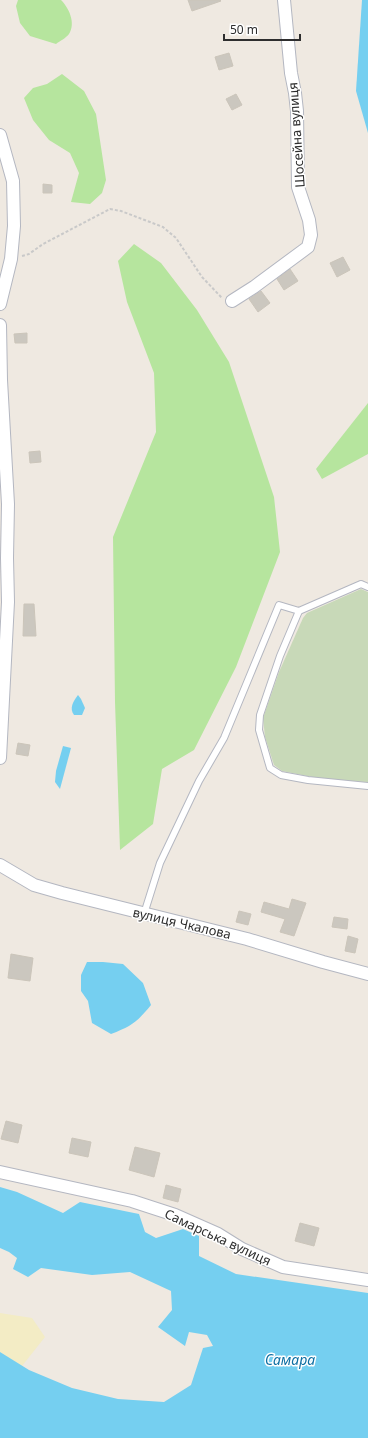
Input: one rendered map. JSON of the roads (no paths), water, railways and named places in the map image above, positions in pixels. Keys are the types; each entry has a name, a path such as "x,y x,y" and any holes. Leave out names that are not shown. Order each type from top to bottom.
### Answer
{"street":[{"name":"Шосейна вулиця","path":"232,301 254,287 308,247 311,236 309,220 298,187 297,111 291,73 284,0"},
{"path":"0,135 13,181 14,226 11,259 0,304"},
{"path":"0,325 1,380 8,504 8,602 0,758"},
{"name":"вулиця Чкалова","path":"0,865 34,885 247,939 368,974"},
{"name":"Самарська вулиця","path":"0,1172 132,1201 175,1215 218,1234 242,1249 283,1267 368,1280"}],"lane":[{"path":"144,914 160,863 199,781 224,738 279,605 299,611 361,584 368,587"},
{"path":"299,611 280,656 260,715 258,730 270,768 281,775 308,780 368,786"}],"water":[{"path":"362,0 368,0 368,133 356,91"},
{"path":"78,695 85,708 82,715 74,715 72,707"},
{"path":"63,746 71,748 60,789 55,782 56,771"},
{"path":"87,962 123,964 143,983 151,1005 134,1023 111,1034 92,1023 88,1001 81,991 81,975"},
{"name":"Самара","path":"0,1187 17,1192 63,1213 80,1202 139,1214 145,1232 156,1238 183,1229 199,1236 199,1256 236,1274 368,1293 368,1438 0,1438 0,1352 29,1370 72,1388 118,1399 164,1402 191,1385 203,1348 213,1346 207,1335 189,1332 185,1346 158,1327 172,1310 171,1291 130,1272 92,1275 41,1268 28,1277 13,1269 17,1258 0,1248"}]}
